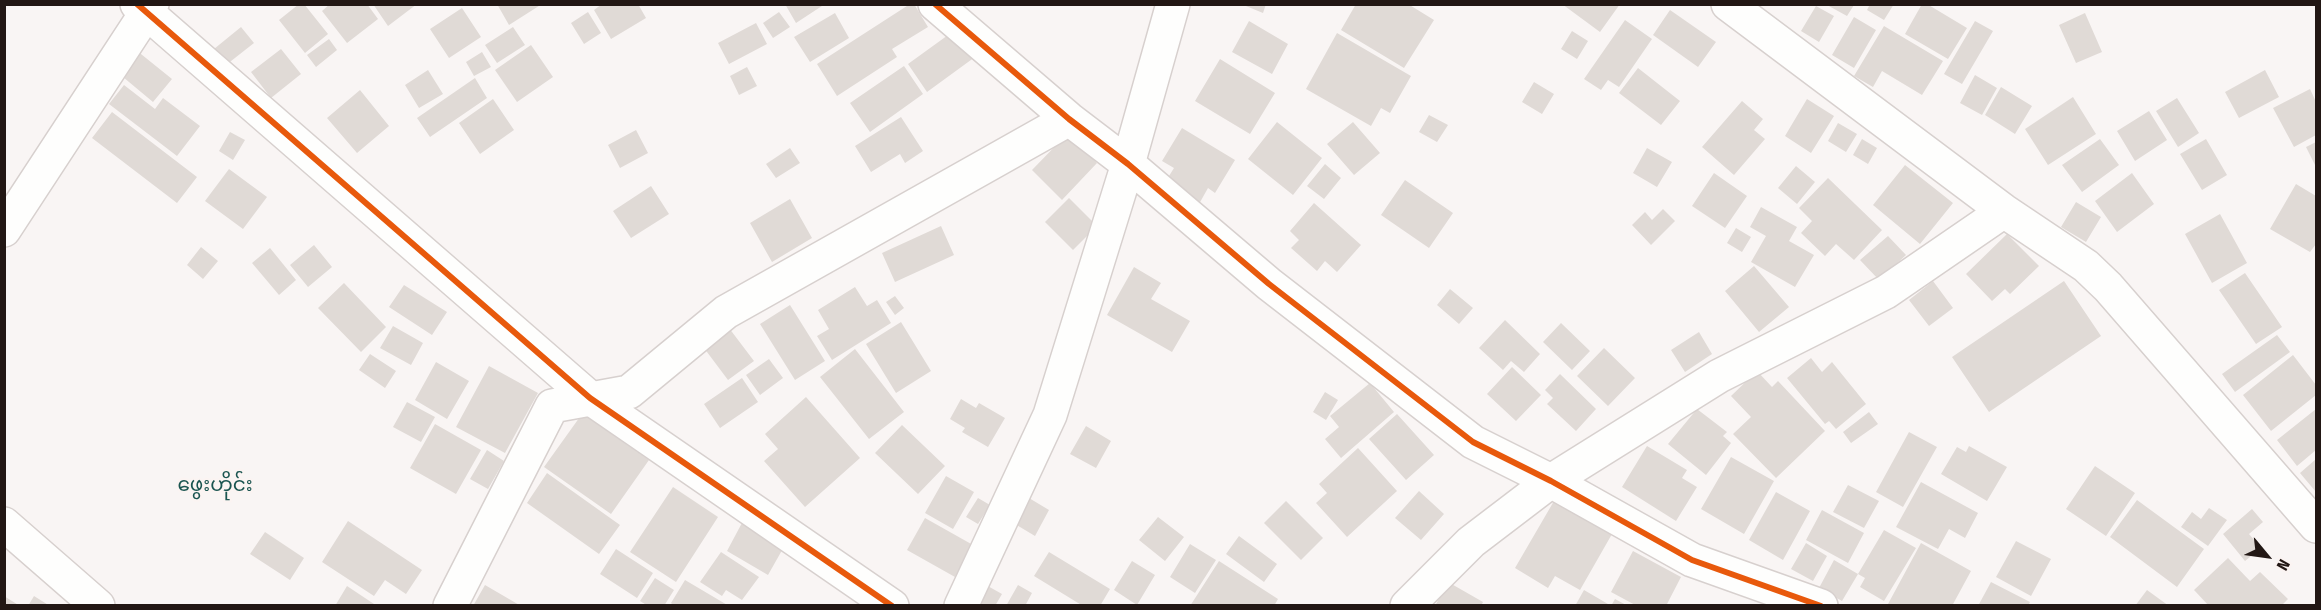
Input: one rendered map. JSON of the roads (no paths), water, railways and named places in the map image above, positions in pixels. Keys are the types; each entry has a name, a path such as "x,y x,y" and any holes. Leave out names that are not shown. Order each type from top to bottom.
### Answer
{"street":[{"path":"935,4 1069,120 1128,164 1269,284 1473,442 1551,481 1692,560 1821,606"},
{"path":"961,606 1050,415 1128,164 1173,4"},
{"path":"1728,4 2004,211 2086,266 2108,287 2316,526"},
{"path":"4,230 146,7 590,398 892,606"},
{"path":"450,606 552,406 629,392 726,312 1069,120"},
{"path":"1407,606 1471,542 1551,481 1719,376 1886,292 2004,211"},
{"path":"4,524 98,606"}],"district":[{"name":"ဖွေးဟိုင်း","path":"215,485"}]}
